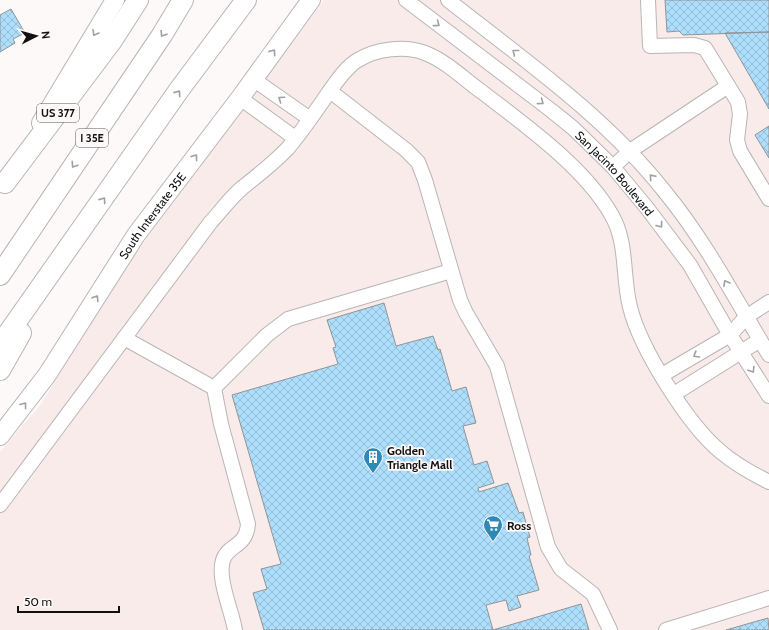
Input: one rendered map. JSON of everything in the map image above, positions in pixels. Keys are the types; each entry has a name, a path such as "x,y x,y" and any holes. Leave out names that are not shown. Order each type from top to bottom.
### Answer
{"highway":[{"name":"US 377","path":"3,187 111,42 138,0"},
{"name":"I 35E","path":"0,275 158,42 182,0"},
{"path":"0,344 81,232 179,90 246,0"},
{"path":"0,370 81,232"}],"main road":[{"path":"3,187 115,0"},
{"name":"South Interstate 35E","path":"0,436 47,375 136,235 240,98 311,0"}],"street":[{"name":"San Jacinto Boulevard","path":"406,0 552,111 573,128 613,167 647,208 690,265 730,335 769,396"},
{"name":"San Jacinto Boulevard","path":"448,0 575,99 630,152 665,192 708,251 769,355"},
{"path":"648,0 650,46 700,45 705,48 738,102 740,114 737,140 740,151 769,199"},
{"path":"0,505 210,223 241,188 275,161 310,119 344,72 356,60 378,52 391,50 411,50 426,53 444,64 540,138 571,166 598,195 617,224 622,245 628,297 642,342 690,419 721,452 769,482"},
{"path":"253,79 310,119"},
{"path":"613,167 630,152 728,86"},
{"path":"330,91 406,150 418,162 425,180 451,271 466,313 497,366 548,547 561,569 592,594 610,630"},
{"path":"240,98 295,138"},
{"path":"214,388 267,335 288,319 451,271"},
{"path":"662,375 730,335 746,317 769,302"},
{"path":"124,338 214,388 221,424 248,524 247,533 243,541 223,559 223,579 235,630"},
{"path":"674,394 760,340"},
{"path":"666,630 769,598"}],"shaded area":[{"name":"Golden Triangle Mall","path":"324,0 769,0 769,630 0,630 0,452 41,404 132,258"}],"building":[{"path":"665,0 769,0 769,32 683,35 679,31 667,32"},
{"path":"11,9 25,33 13,39 15,43 0,52 0,15"},
{"path":"769,32 769,109 725,33"},
{"path":"769,126 769,158 755,135"},
{"name":"Golden Triangle Mall","path":"384,303 396,346 433,336 438,350 440,349 452,391 466,387 476,423 463,426 474,465 487,461 494,483 478,488 479,492 508,483 519,513 523,512 530,537 527,538 531,555 529,556 539,590 517,596 521,607 509,611 506,600 486,605 493,630 264,630 253,593 267,589 261,569 281,564 232,395 338,364 333,348 336,347 327,320"},
{"path":"581,604 589,630 493,630"},
{"path":"768,618 769,630 726,630"}],"place":[{"name":"Golden Triangle Mall","path":"373,474"},
{"name":"Ross","path":"493,542"}]}
